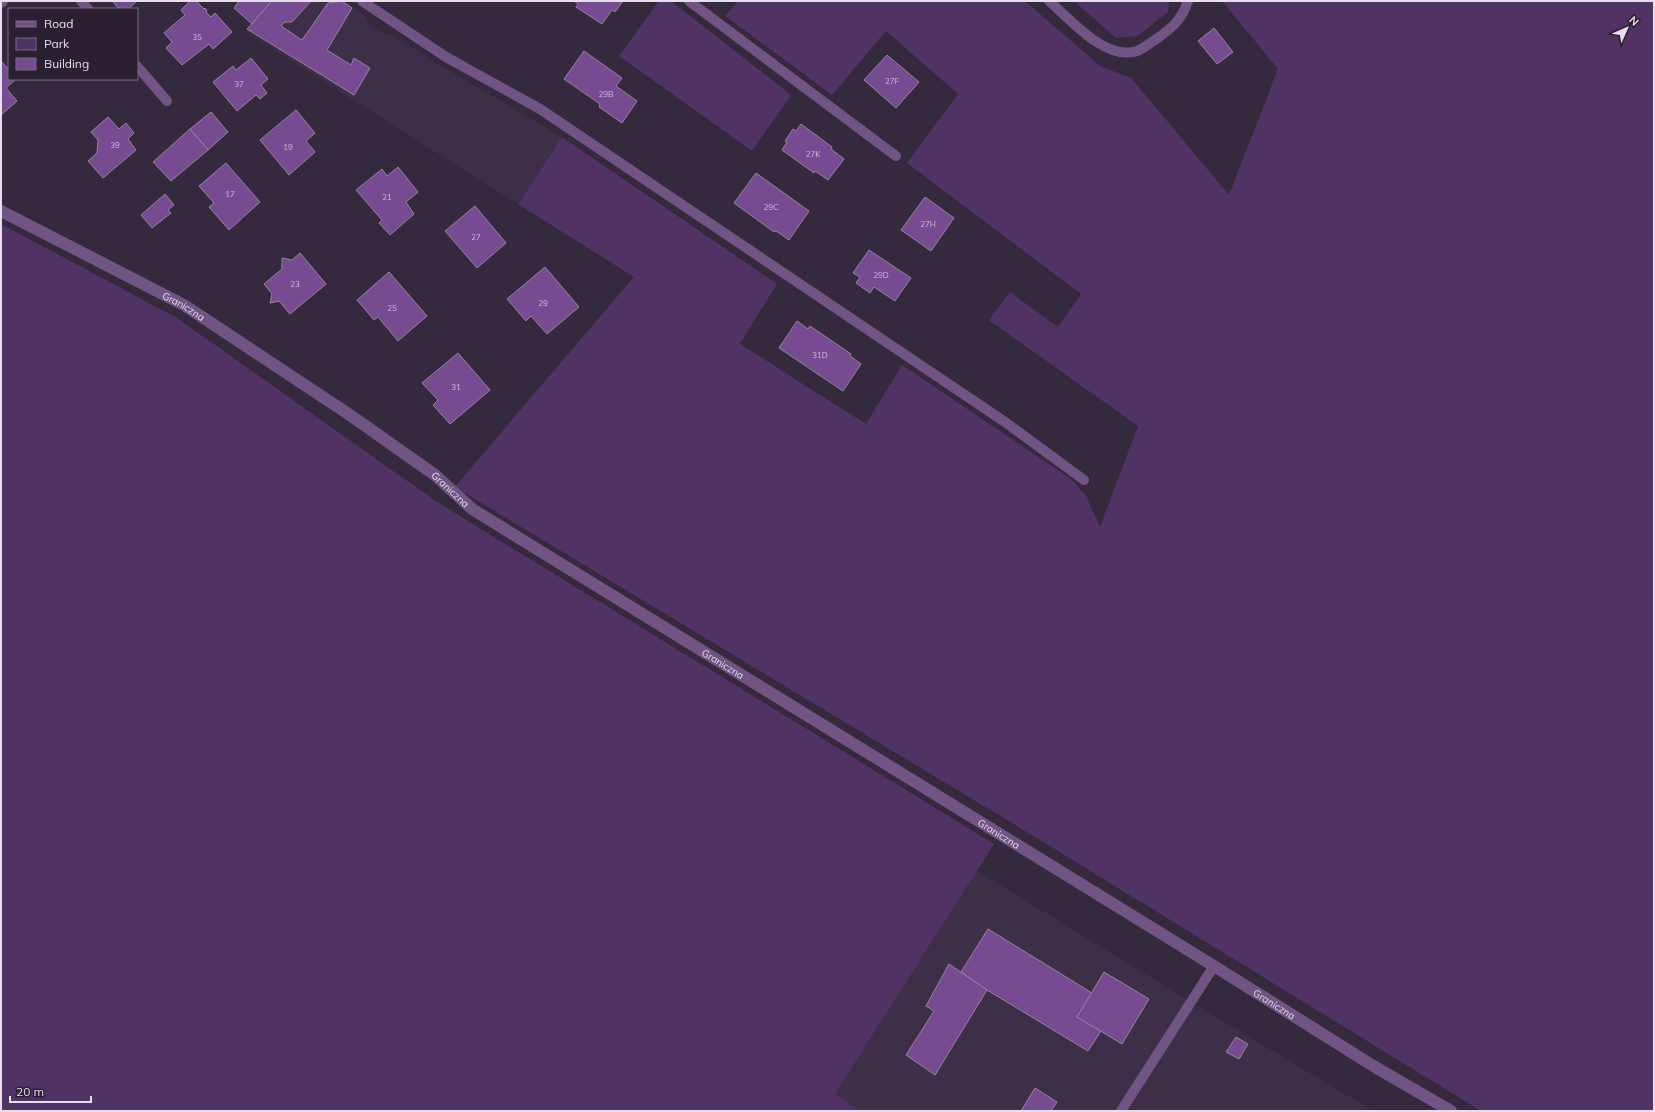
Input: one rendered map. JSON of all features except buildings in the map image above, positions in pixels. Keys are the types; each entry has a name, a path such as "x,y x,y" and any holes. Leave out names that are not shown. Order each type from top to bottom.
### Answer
{"street":[{"name":"Graniczna","path":"1,211 184,305 357,420 435,475 472,509 1376,1067 1451,1111"}],"lane":[{"path":"362,1 446,57 540,109 999,417 1084,480"},
{"path":"689,1 896,156"},
{"path":"1050,1 1099,45 1113,51 1126,53 1136,52 1169,31 1177,23 1188,1"},
{"path":"138,67 167,100"},
{"path":"1121,1111 1214,966"}],"shaded area":[{"path":"272,1 342,1 365,15 369,25 384,34 393,36 562,137 518,204 246,32"},
{"path":"977,871 1191,1002 1373,1111 824,1111"}],"green space":[{"path":"659,1 671,1 791,95 752,151 619,56"},
{"path":"738,1 1025,1 1100,66 1131,78 1229,195 1278,69 1222,1 1654,1 1654,1111 1481,1111 1022,829 455,487 634,277 518,204 562,137 777,284 740,344 866,424 902,365 1071,479 1086,496 1100,527 1138,426 989,320 1010,292 1058,327 1081,294 907,163 958,94 886,31 832,95 725,16"},
{"path":"1074,1 1169,1 1168,12 1137,36 1116,38"},
{"path":"1,224 177,318 437,502 994,844 835,1094 860,1111 1,1111"}]}
